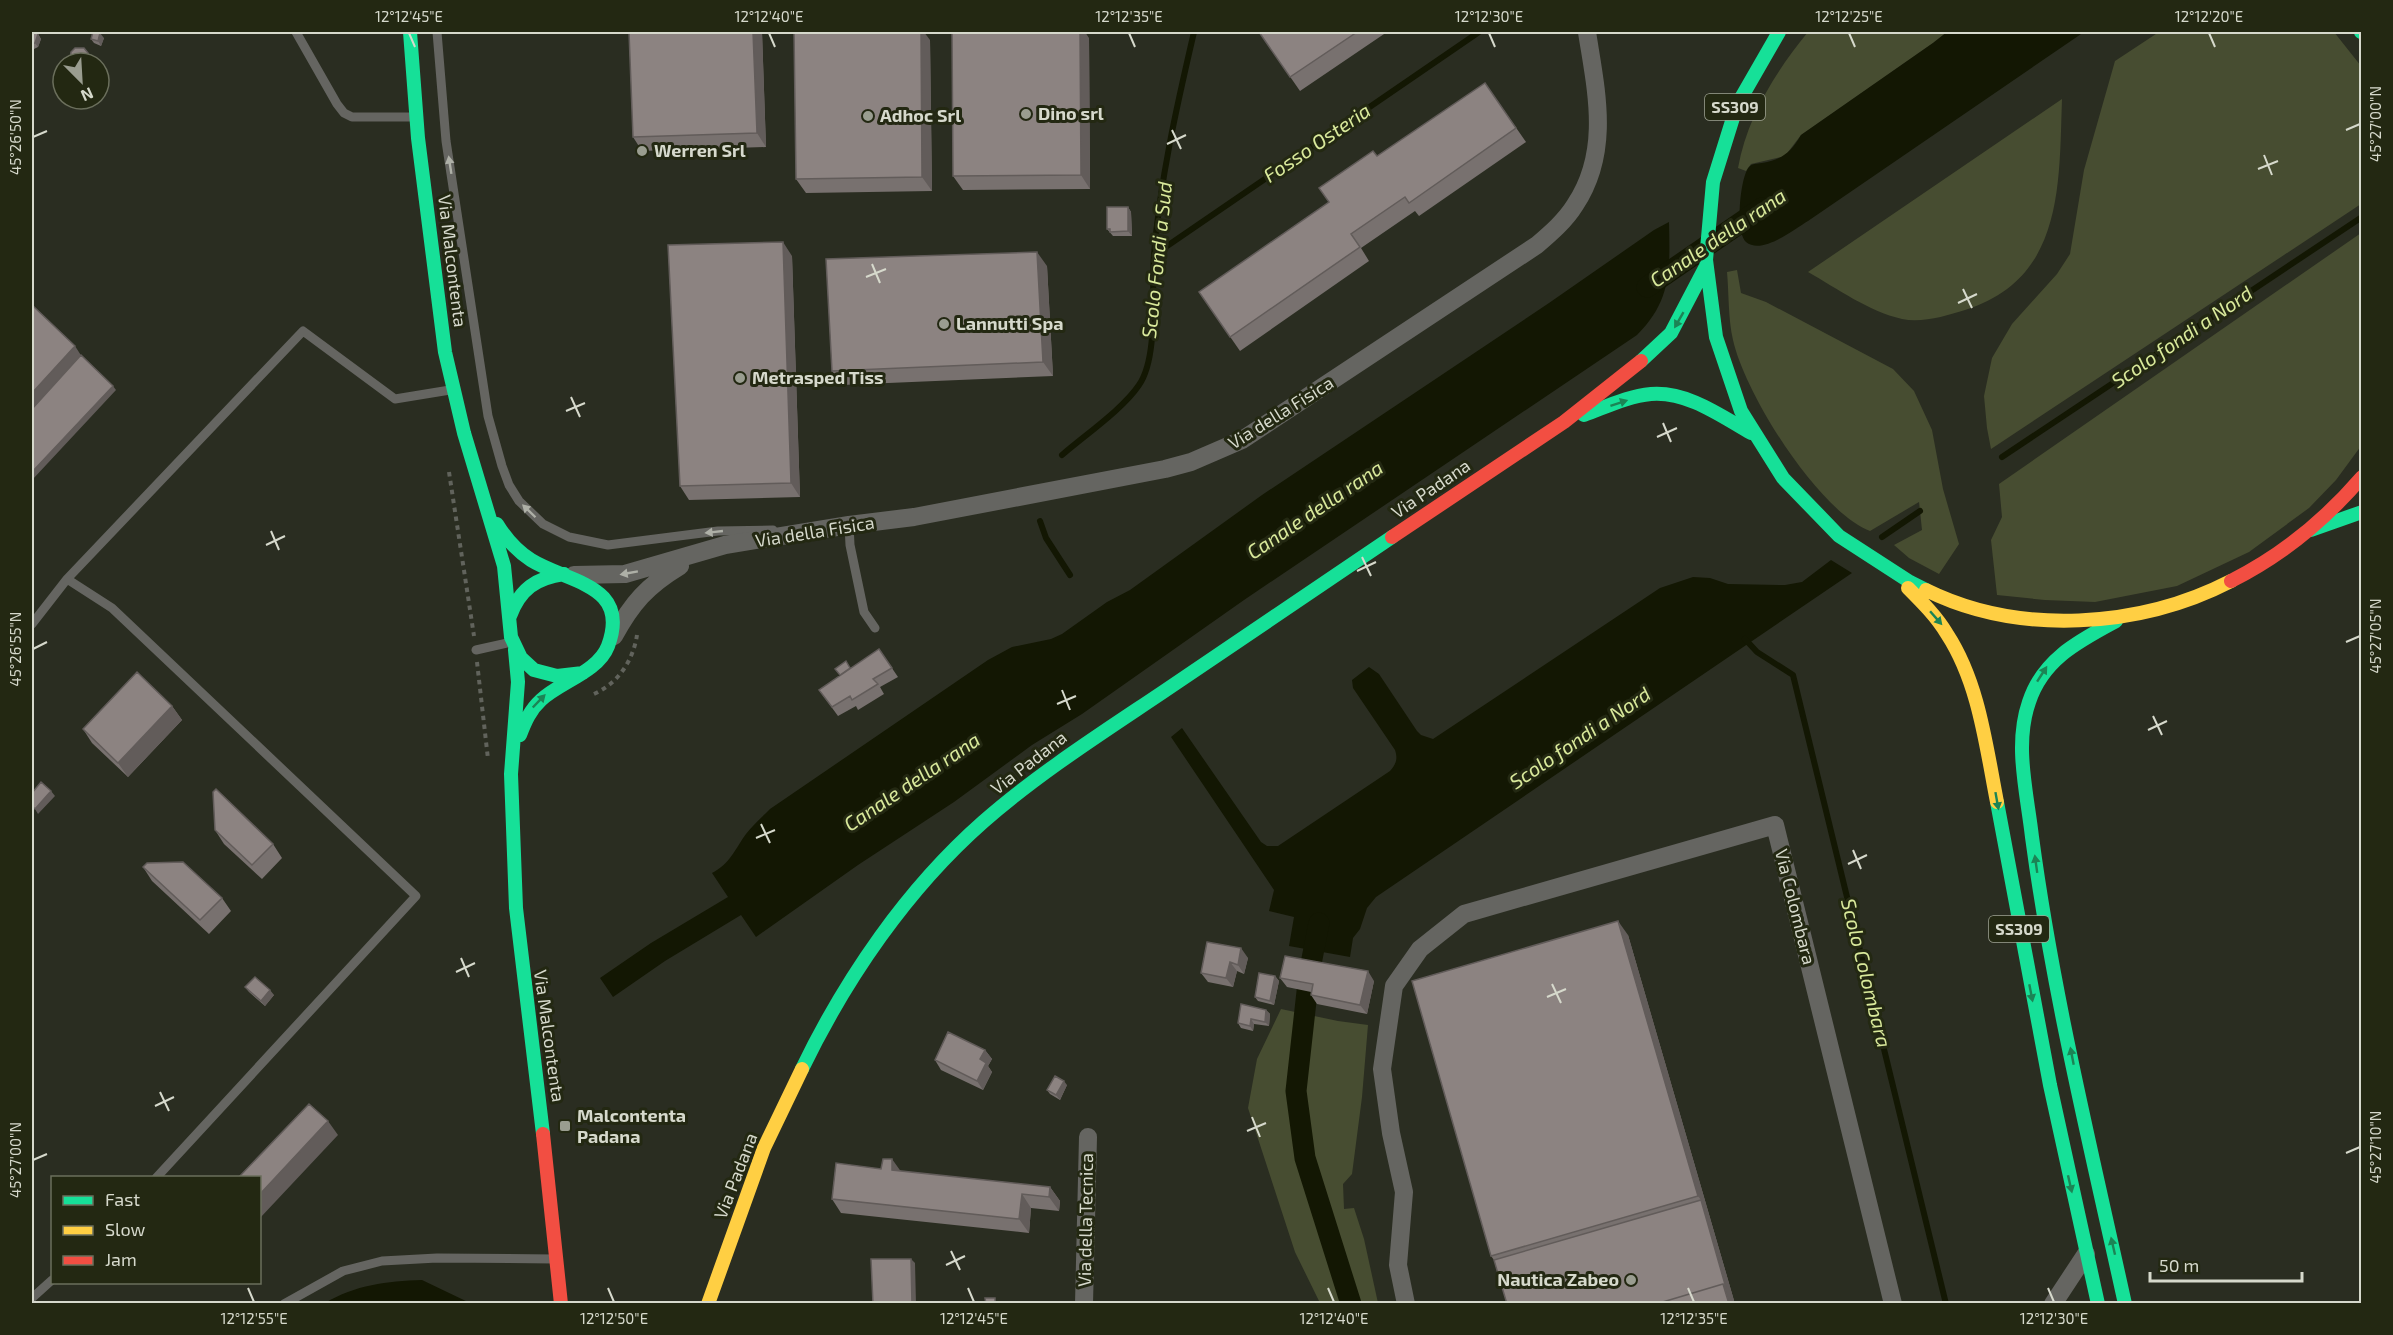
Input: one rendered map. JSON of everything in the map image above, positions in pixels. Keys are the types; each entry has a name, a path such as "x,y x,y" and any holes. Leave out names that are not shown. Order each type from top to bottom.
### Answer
{"main road":[{"name":"Via Malcontenta","path":"410,32 415,117 446,357 480,492 506,576 518,682 511,774 512,847 518,929 538,1085 561,1304"},
{"name":"SS309","path":"1779,32 1746,83 1730,118 1718,154 1705,229 1708,302 1723,370 1751,433 1793,491 1829,528 1862,553 1897,575 1945,599 2001,615 2072,620 2123,616 2179,603 2218,588 2254,570 2311,530 2337,506 2361,477"},
{"name":"Via Padana","path":"708,1304 764,1148 815,1042 869,952 931,874 983,822 1070,754 1564,422 1638,363 1671,333 1689,303 1705,268"},
{"name":"Via Padana","path":"1564,422 1627,400 1660,394 1695,404 1751,433"},
{"name":"Via Malcontenta","path":"480,492 501,531 511,544 540,566 589,583 605,599 612,619 609,646 592,666 547,693 527,715 521,730 511,774"},
{"path":"2311,530 2361,512"},
{"path":"510,618 514,603 529,585 551,575 564,574"},
{"name":"SS309","path":"1897,575 1941,624 1957,649 1981,719 2038,1029 2098,1304"},
{"name":"SS309","path":"2123,616 2058,654 2046,667 2029,701 2022,733 2021,762 2057,977 2098,1183 2126,1304"},
{"path":"513,646 528,666 545,675 557,677 583,673"}],"street":[{"name":"Via della Fisica","path":"564,574 624,574 725,546 914,517 1164,469 1217,453 1268,425 1537,245 1558,226 1575,206 1587,184 1599,136 1599,109 1587,32"},
{"name":"Via della Fisica","path":"609,646 627,613 649,587 681,566 725,546"},
{"name":"Via Colombara","path":"1406,1304 1398,1264 1404,1192 1391,1133 1382,1069 1394,986 1420,949 1464,914 1775,825 1893,1304"},
{"name":"Via della Tecnica","path":"1084,1304 1088,1137"},
{"path":"2053,1304 2086,1254"}],"lane":[{"path":"296,32 344,113 352,117 415,117"},
{"path":"437,32 446,141 488,416 502,466 509,485 519,501 543,524 556,532 581,541 608,545 718,531 842,527 849,545 864,612 875,628"},
{"path":"32,624 67,579 303,331 395,399 453,389"},
{"path":"67,579 112,609 416,896 158,1176"},
{"path":"476,650 513,646"},
{"path":"285,1304 343,1271 382,1261 437,1258 556,1259"},
{"path":"32,1298 51,1281"}],"path":[{"path":"591,696 609,685 629,663 640,626"}],"green space":[{"path":"1808,32 1947,32 1801,135 1785,156 1751,164 1746,171 1738,168 1748,131 1764,96"},
{"path":"2159,32 2334,32 2361,66 2361,204 1991,449 1984,396 1992,358 2012,324 2057,274 2070,254 2084,170 2115,61"},
{"path":"2062,99 2060,164 2050,225 2038,252 2021,276 1997,296 1950,314 1926,319 1902,319 1865,305 1808,272"},
{"path":"2361,233 2361,446 2336,480 2309,508 2249,552 2177,586 2095,602 1997,595 1991,540 2002,517 1999,484"},
{"path":"1737,270 1741,293 1766,302 1893,369 1914,391 1932,430 1943,489 1959,544 1939,574 1909,558 1894,545 1922,530 1919,502 1870,531 1850,519 1828,500 1787,448 1752,390 1733,340 1727,272"},
{"path":"1281,1009 1368,1025 1352,1174 1343,1184 1344,1209 1354,1208 1364,1239 1378,1303 1320,1303 1295,1252 1248,1108 1257,1059"}],"water":[{"path":"1947,32 2084,32 1786,235 1760,245 1746,242 1741,228 1740,205 1743,182 1749,167 1753,164 1775,160 1785,154 1801,135"},
{"path":"1669,222 1669,269 1663,296 1657,309 1637,335 1244,600 756,937 741,915 665,961 613,997 600,978 651,943 728,897 712,873 728,861 749,831 770,809 988,660 1012,647 1051,639 1062,634 1107,602 1130,590 1262,495"},
{"path":"1831,560 1852,573 1376,897 1367,908 1360,929 1353,938 1350,957 1289,946 1294,917 1269,911 1274,890 1171,737 1182,728 1261,842 1267,846 1278,846 1390,771 1395,764 1395,750 1353,688 1352,680 1369,667 1379,674 1417,731 1433,739 1660,588 1693,577 1710,578 1728,584 1785,585 1802,582"},
{"path":"422,1280 470,1303 325,1303 348,1292 372,1285"}],"building":[{"path":"32,32 38,34 35,43 32,44"},
{"path":"93,32 100,33 98,41 91,39"},
{"path":"629,32 753,32 757,133 633,137"},
{"name":"Adhoc Srl","path":"794,32 921,32 922,177 796,179"},
{"name":"Dino srl","path":"952,32 1080,32 1081,175 953,176"},
{"path":"1259,32 1357,32 1290,77"},
{"path":"75,48 84,48 86,51 72,51"},
{"path":"1485,83 1516,128 1409,203 1405,197 1351,234 1360,247 1230,337 1199,292 1329,202 1319,188 1373,151 1377,156"},
{"path":"1107,207 1128,207 1128,231 1110,232 1110,229 1107,229"},
{"name":"Metrasped Tiss","path":"783,242 791,483 680,486 668,245"},
{"name":"Lannutti Spa","path":"1037,252 1043,362 832,371 826,259"},
{"path":"32,305 75,346 32,393"},
{"path":"81,355 113,386 32,472 32,409"},
{"path":"879,649 892,668 873,679 878,684 852,700 850,696 832,707 819,690"},
{"path":"846,661 850,668 840,675 835,669"},
{"path":"137,672 172,706 118,763 83,729"},
{"path":"41,782 51,791 35,809 32,806 32,793"},
{"path":"216,789 273,844 252,865 215,830 213,792"},
{"path":"183,862 222,898 200,920 143,867 147,863"},
{"path":"1618,921 1698,1196 1491,1256 1412,981"},
{"path":"1207,942 1241,948 1238,965 1230,962 1226,978 1201,973"},
{"path":"1285,956 1368,971 1360,1005 1311,995 1313,984 1280,978"},
{"path":"1259,973 1275,976 1270,1001 1255,997"},
{"path":"255,977 270,990 261,1001 245,987"},
{"path":"1241,1004 1266,1010 1265,1022 1251,1019 1250,1026 1238,1023"},
{"path":"948,1032 985,1050 980,1059 986,1063 977,1081 935,1060"},
{"path":"1055,1076 1064,1081 1056,1095 1047,1090"},
{"path":"309,1104 328,1121 261,1193 261,1176 240,1176"},
{"path":"883,1159 892,1159 892,1170 1050,1187 1049,1197 1022,1194 1019,1219 832,1199 836,1163 881,1169"},
{"path":"1701,1200 1726,1288 1723,1284 1656,1304 1507,1304 1494,1260"},
{"path":"871,1259 911,1259 912,1304 873,1304"},
{"path":"1723,1284 1729,1304 1656,1304"},
{"path":"985,1298 995,1298 995,1304 986,1304"}],"waterway":[{"name":"Scolo Fondi a Sud","path":"1062,455 1123,403 1139,385 1145,373 1152,340 1154,255 1160,199 1175,115 1194,32"},
{"name":"Fosso Osteria","path":"1154,255 1479,32"},
{"name":"Canale della rana","path":"1647,287 1762,208"},
{"name":"Scolo fondi a Nord","path":"2002,457 2362,217"},
{"name":"Scolo fondi a Nord","path":"1882,537 1920,511"},
{"name":"Scolo Fondi a Sud","path":"1040,521 1046,538 1070,575"},
{"name":"Scolo Colombara","path":"1745,639 1757,652 1793,675 1946,1304"},
{"path":"1319,923 1309,974 1296,1091 1305,1158 1351,1304"}],"traffic: fast":[{"path":"410,32 418,138 445,352 464,433 504,566 511,637 521,658 534,670 557,676 583,673"},
{"path":"1779,32 1737,105 1713,182 1706,260 1716,337 1741,411 1783,478 1839,536 1926,590"},
{"path":"1641,361 1671,333 1705,268"},
{"path":"1584,415 1634,397 1664,394 1678,396 1703,406 1751,433"},
{"path":"2311,530 2362,512"},
{"path":"497,524 512,544 531,560 592,588 604,598 611,610 613,625 608,646 603,655 587,670 541,700 531,712 520,735"},
{"path":"802,1069 838,1001 880,936 929,876 983,822 1071,754 1392,537"},
{"path":"510,616 519,599 530,586 545,578 564,574"},
{"path":"2116,621 2076,644 2043,674 2029,702 2022,735 2022,752 2032,837 2051,954 2125,1304"},
{"path":"515,650 518,682 511,774 516,908 543,1134"},
{"path":"1997,802 2050,1085 2098,1304"}],"traffic: slow":[{"path":"1926,590 1962,605 2000,615 2039,620 2079,620 2119,617 2158,609 2196,597 2231,581"},
{"path":"1908,588 1943,628 1967,673 1980,715 1997,802"},
{"path":"708,1304 764,1148 802,1069"}],"traffic: jam":[{"path":"1392,537 1564,422 1641,361"},
{"path":"2231,581 2286,548 2333,508 2362,477"},
{"path":"543,1134 561,1304"}],"place":[{"name":"Dino srl","path":"1026,114"},
{"name":"Adhoc Srl","path":"868,116"},
{"name":"Werren Srl","path":"642,151"},
{"name":"Lannutti Spa","path":"944,324"},
{"name":"Metrasped Tiss","path":"740,378"},
{"name":"Malcontenta Padana","path":"565,1126"},
{"name":"Nautica Zabeo","path":"1631,1280"}]}
